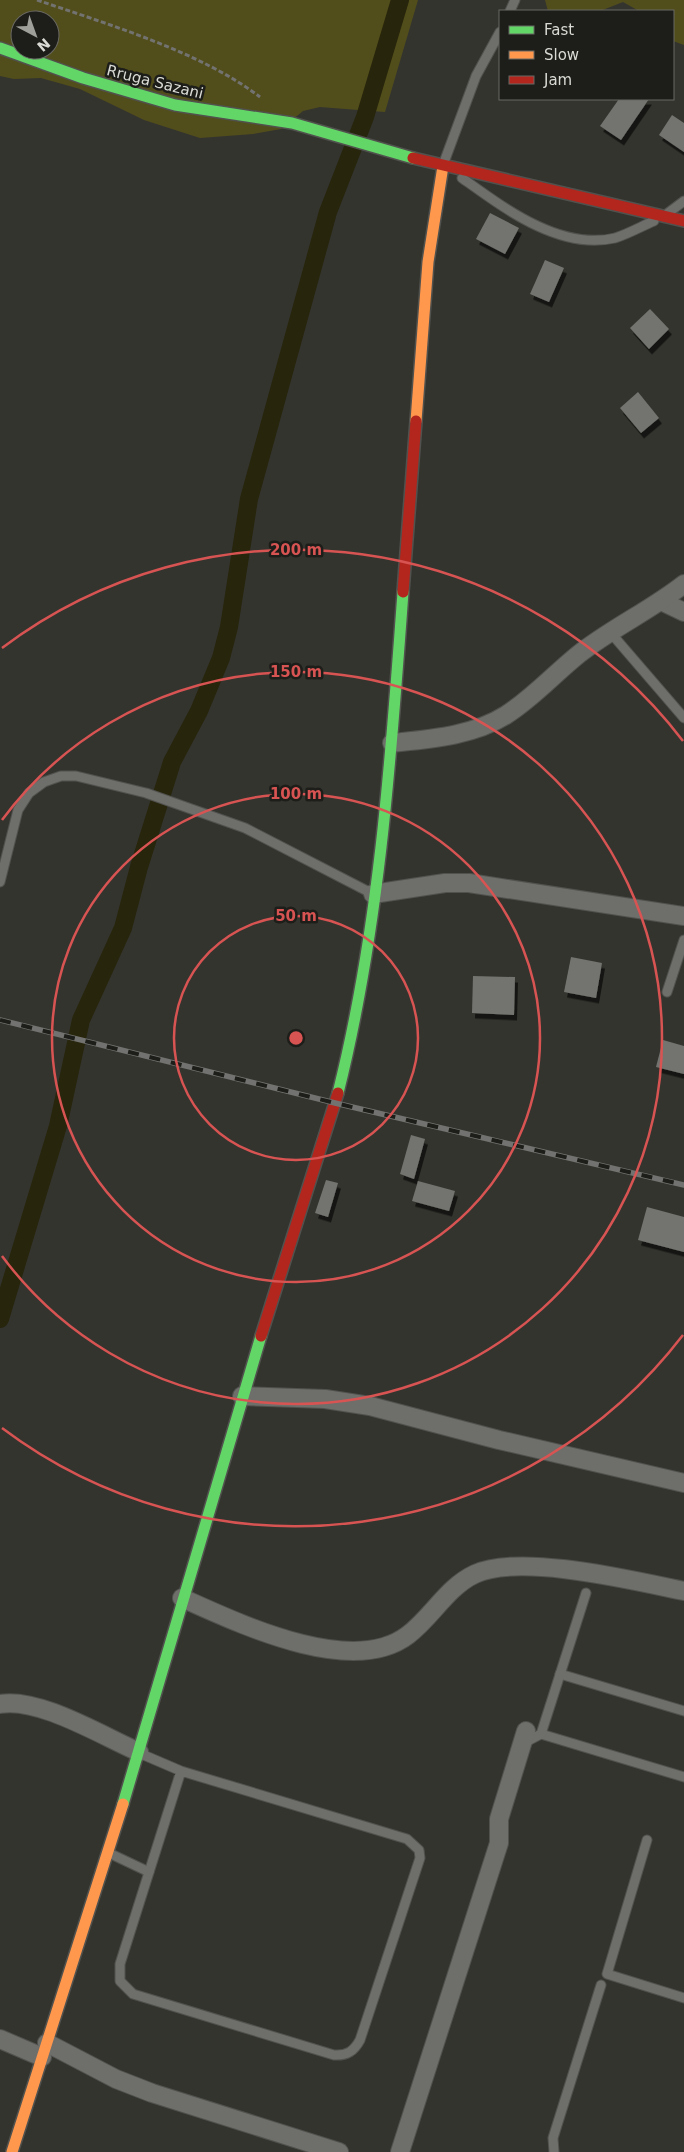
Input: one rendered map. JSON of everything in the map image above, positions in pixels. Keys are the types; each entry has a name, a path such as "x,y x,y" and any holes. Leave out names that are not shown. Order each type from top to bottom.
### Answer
{"main road":[{"name":"Rruga Sazani","path":"0,48 83,78 175,105 292,123 443,166 684,221"},
{"path":"12,2152 109,1853 242,1396 335,1103 352,1040 383,835 392,743 428,262 443,166"}],"street":[{"path":"392,743 437,738 478,728 505,716 534,694 579,654 684,584"},
{"path":"661,601 684,612"},
{"path":"373,894 444,883 469,883 684,916"},
{"path":"242,1396 325,1399 370,1406 499,1440 684,1483"},
{"path":"182,1598 247,1627 299,1643 342,1650 369,1650 389,1645 407,1636 459,1585 475,1574 492,1569 542,1567 616,1576 684,1591"},
{"path":"0,1704 14,1701 31,1705 139,1752"},
{"path":"400,2152 499,1843 499,1819 530,1736"},
{"path":"0,2039 44,2050 152,2093 339,2152"}],"lane":[{"path":"499,34 476,76 443,166 537,227 580,238 601,240 617,237 664,216 684,201"},
{"path":"610,632 684,718"},
{"path":"0,882 18,810 29,794 44,782 61,776 76,776 146,793 245,828 373,894"},
{"path":"667,992 684,940"},
{"path":"586,1593 560,1674 530,1736 683,1774"},
{"path":"560,1674 684,1711"},
{"path":"139,1752 181,1771 407,1839 420,1850 420,1858 357,2047 342,2056 334,2055 133,1994 120,1981 120,1964 181,1771"},
{"path":"647,1840 607,1974 684,1998"},
{"path":"109,1853 149,1872"},
{"path":"554,2152 553,2138 601,1985"}],"path":[{"path":"37,0 160,44 240,82 263,100"}],"shaded area":[{"path":"0,0 418,0 385,112 320,107 303,111 281,129 253,134 200,138 144,120 80,89 41,78 14,79 0,76"},
{"path":"545,0 684,0 684,45 674,41 674,10 637,10 623,2 603,10 548,10"}],"building":[{"path":"618,100 648,100 621,140 600,126"},
{"path":"672,115 684,123 684,152 659,135"},
{"path":"490,213 519,228 505,254 476,239"},
{"path":"545,260 564,268 549,302 530,294"},
{"path":"650,309 669,329 649,349 630,328"},
{"path":"638,392 659,418 641,433 620,408"},
{"path":"571,957 602,963 596,998 564,992"},
{"path":"473,976 515,977 514,1015 472,1013"},
{"path":"663,1040 684,1046 684,1074 656,1067"},
{"path":"411,1135 425,1139 414,1179 400,1174"},
{"path":"326,1180 338,1183 328,1217 315,1213"},
{"path":"418,1181 455,1191 449,1211 412,1201"},
{"path":"647,1207 684,1217 684,1252 638,1240"}],"waterway":[{"path":"0,1319 58,1126 81,1020 123,928 139,867 172,762 199,711 221,658 229,627 249,499 328,212 365,117 400,0"}],"railway":[{"path":"0,1020 335,1103 684,1185"}],"traffic: fast":[{"path":"0,48 83,78 175,105 292,123 413,158"},
{"path":"338,1093 364,969 373,907 388,781 403,592"},
{"path":"123,1804 261,1336"}],"traffic: slow":[{"path":"416,421 428,262 443,166"},
{"path":"12,2152 123,1804"}],"traffic: jam":[{"path":"413,158 684,221"},
{"path":"403,592 416,421"},
{"path":"261,1336 338,1093"}]}
